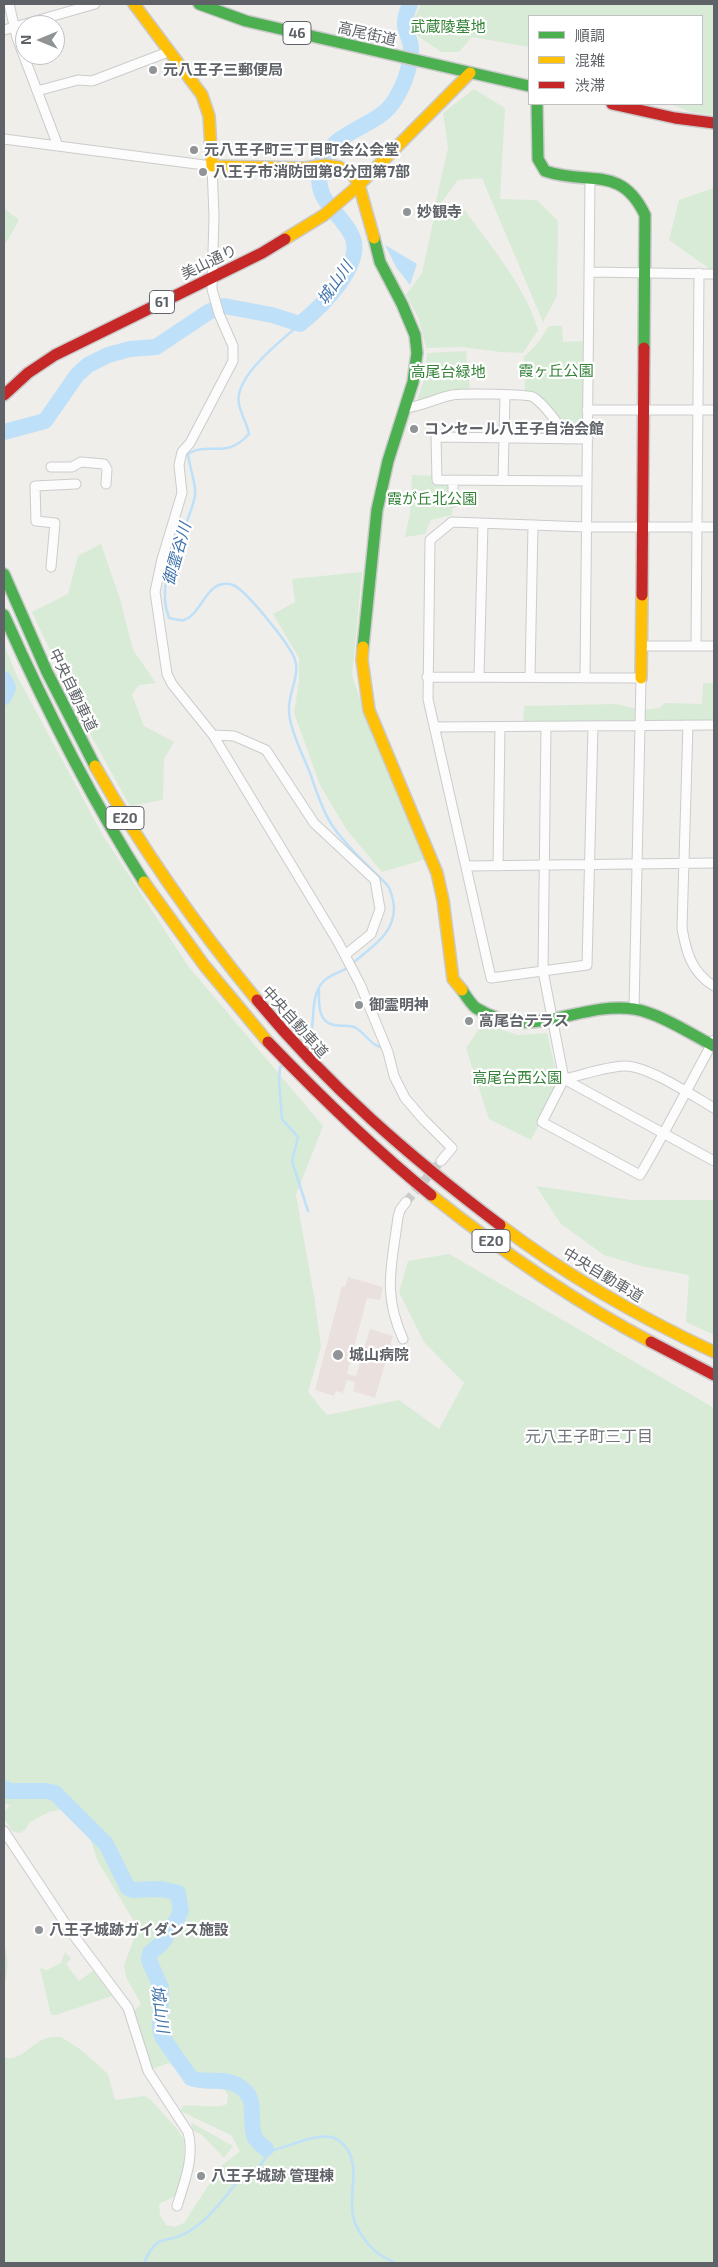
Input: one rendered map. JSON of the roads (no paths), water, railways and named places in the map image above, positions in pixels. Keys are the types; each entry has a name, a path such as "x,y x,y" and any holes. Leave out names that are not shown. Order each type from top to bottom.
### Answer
{"main road":[{"path":"134,4 202,95 209,116 212,166 310,167 325,165 339,167 353,175 359,185 380,262 402,304 415,335 416,364 383,479 377,510 362,660 370,710 412,809 436,873 454,979 462,993 475,1007 518,1023 551,1020 602,1010 634,1009 657,1017 713,1043"},
{"name":"高尾街道","path":"199,4 246,21 528,86"},
{"name":"61","path":"359,185 470,73"},
{"path":"537,105 538,159 545,171 567,177 610,179 624,185 633,192 642,207 646,227 641,678"},
{"path":"616,105 675,118 714,123"},
{"name":"美山通り","path":"4,396 28,373 55,355 277,244 324,215 359,185"},
{"name":"中央自動車道","path":"4,574 52,682 95,767 127,822 199,931 240,984 307,1059 356,1108 417,1164 482,1214 546,1259 598,1291 714,1352"},
{"name":"中央自動車道","path":"4,616 71,758 145,882 193,950 294,1071 390,1162 447,1210 557,1286 630,1330 714,1375"}],"street":[{"path":"4,30 15,27 9,4"},
{"path":"56,15 94,4"},
{"path":"37,92 78,80 92,81 168,52"},
{"path":"28,65 58,146"},
{"path":"4,139 212,166 215,303 233,346 233,361 190,443 182,452 179,465 182,493 162,559 155,592 167,674 172,684 213,734 348,962 387,1049 394,1076 405,1098 422,1119 452,1148 441,1161"},
{"path":"585,678 590,178"},
{"path":"590,272 714,274"},
{"path":"696,646 699,273"},
{"path":"404,408 414,408 453,395 527,395 533,397 563,430 566,439"},
{"path":"503,480 505,395"},
{"path":"588,410 714,410"},
{"path":"587,481 437,480 436,437 588,439"},
{"path":"51,467 72,467 81,462 104,464 107,470 106,484"},
{"path":"453,480 453,502"},
{"path":"51,567 55,523 36,521 35,486 76,484"},
{"path":"593,726 587,965 491,978 428,699 430,540 452,518 483,524 586,527 714,527"},
{"path":"479,677 483,524"},
{"path":"530,677 533,525"},
{"path":"642,646 714,646"},
{"path":"427,677 641,678 634,1009"},
{"path":"434,727 714,724"},
{"path":"688,725 682,928 685,947 692,965 714,986"},
{"path":"498,866 500,726"},
{"path":"546,726 543,972 564,1079 542,1122 640,1175 713,1043"},
{"path":"213,734 234,736 266,750 314,823 375,880 380,909 371,934 348,962"},
{"path":"467,866 714,863"},
{"path":"564,1079 624,1066 640,1068 714,1108"},
{"path":"564,1079 714,1160"},
{"path":"403,1339 395,1322 389,1289 398,1217 400,1210 406,1202"},
{"path":"4,1831 69,1928 128,2008 148,2071 188,2132 190,2140 189,2160 177,2206"}],"water":[{"path":"385,245 417,264 410,285 396,267"}],"waterway":[{"name":"城山川","path":"4,432 45,421 77,375 88,365 108,355 130,349 156,347 210,311 224,306 272,315 300,324 330,296 347,271 353,258 354,245 346,225 328,204 320,189 320,168 324,156 331,147 384,112 400,92 406,78 411,55 411,46 405,23 410,4"},
{"name":"御霊谷川","path":"300,324 260,360 243,382 239,393 239,404 249,434 241,442 233,446 196,450 188,454 195,496 168,572 165,587 165,603 169,618 184,620 196,611 217,586 224,584 233,585 257,607 292,653 296,672 289,702 289,715 296,740 322,806 336,831 388,886 393,900 393,917 386,933 374,946 353,963"},
{"name":"城山川","path":"4,679 8,688 4,697"},
{"name":"御霊谷川","path":"304,1046 311,1033 315,999 318,990 328,978 349,967"},
{"name":"御霊谷川","path":"319,989 320,1011 324,1020 334,1025 356,1028 372,1043 384,1048"},
{"name":"御霊谷川","path":"283,1065 280,1067 279,1081 282,1119 298,1137 292,1161 308,1211"},
{"name":"城山川","path":"4,1788 9,1791 46,1791 55,1793 106,1844 128,1888 133,1890 161,1889 178,1893 181,1911 161,1944 150,1953 149,1960 161,1988 160,2029 163,2038 191,2078 196,2080 226,2081 244,2090 249,2096 251,2103 255,2138 266,2149"},
{"path":"266,2149 269,2151 316,2137 333,2137 342,2143 349,2151 352,2160 352,2210 356,2225 371,2247 395,2263"},
{"path":"144,2263 153,2246 163,2240 181,2236 203,2221 239,2180 261,2164 269,2151"}],"tunnel":[{"path":"406,1202 441,1161"}],"place":[{"name":"元八王子三郵便局","path":"153,70"},
{"name":"元八王子町三丁目町会公会堂","path":"194,150"},
{"name":"八王子市消防団第8分団第7部","path":"203,172"},
{"name":"妙観寺","path":"407,212"},
{"name":"コンセール八王子自治会館","path":"414,429"},
{"name":"御霊明神","path":"359,1005"},
{"name":"高尾台テラス","path":"469,1021"},
{"name":"城山病院","path":"338,1355"},
{"name":"八王子城跡ガイダンス施設","path":"39,1930"},
{"name":"八王子城跡 管理棟","path":"201,2176"}],"district":[{"name":"元八王子町三丁目","path":"589,1437"}],"park label":[{"name":"武蔵陵墓地","path":"448,27"},
{"name":"霞ヶ丘公園","path":"556,371"},
{"name":"高尾台緑地","path":"448,372"},
{"name":"霞が丘北公園","path":"432,499"},
{"name":"高尾台西公園","path":"517,1078"}]}
